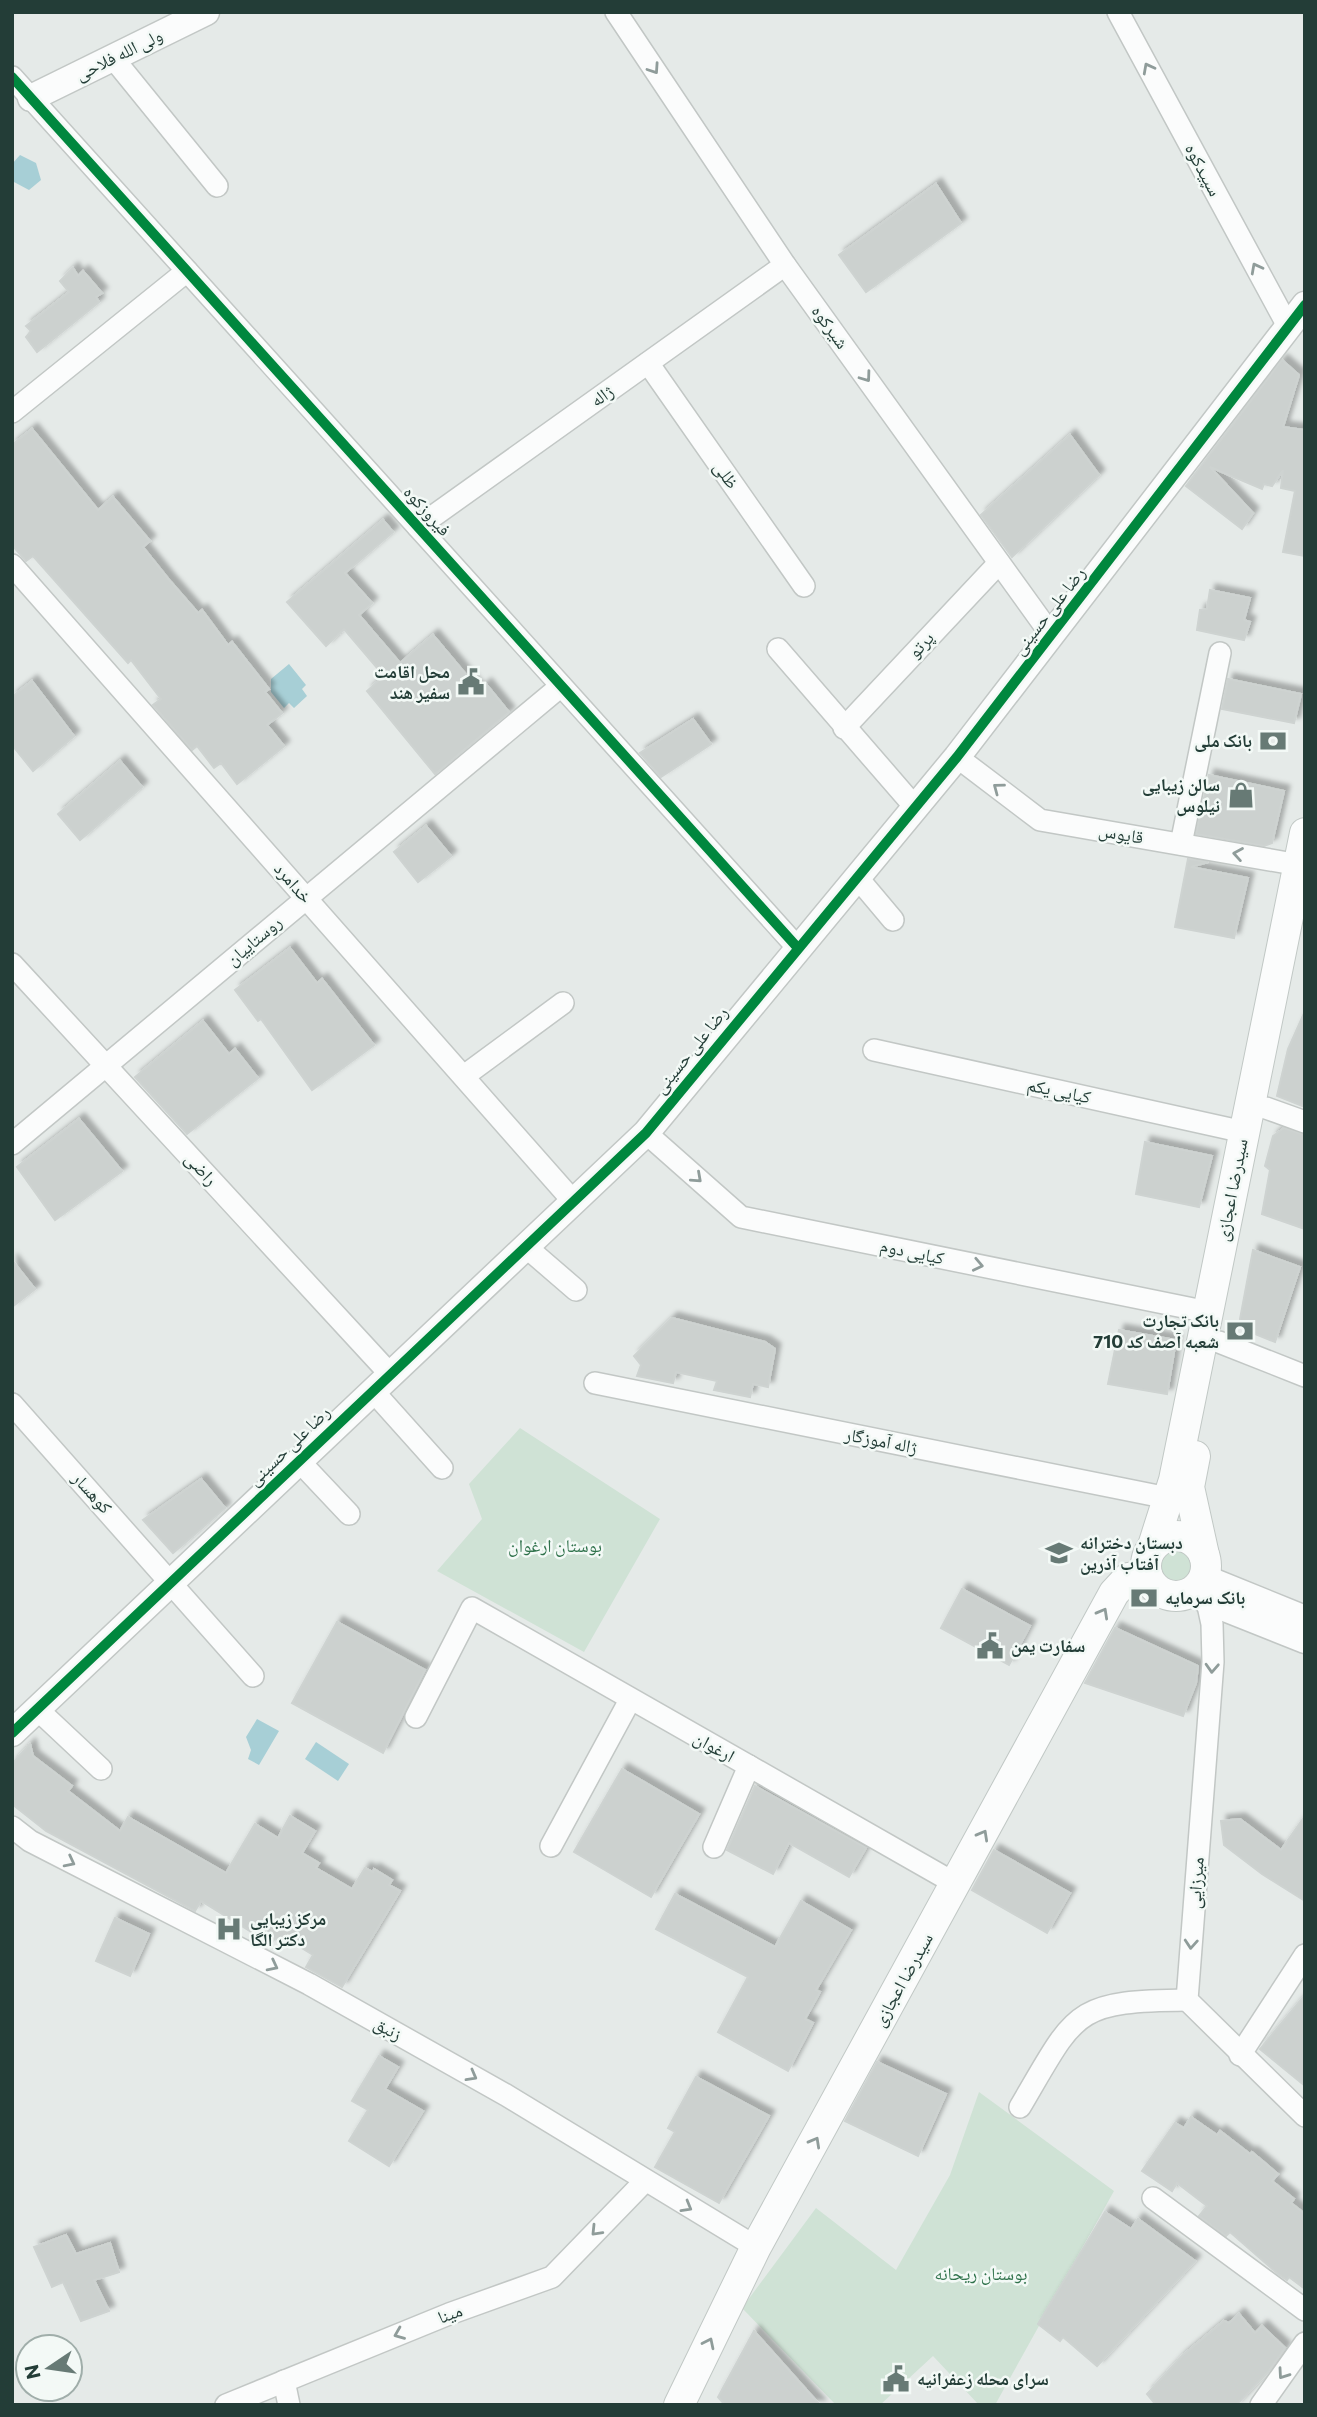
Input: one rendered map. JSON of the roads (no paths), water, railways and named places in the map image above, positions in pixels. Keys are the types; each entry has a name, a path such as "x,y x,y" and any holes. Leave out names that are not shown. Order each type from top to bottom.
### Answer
{"main road":[{"name":"سیدرضا اعجازی","path":"1153,1546 1168,1498 1208,1312 1302,866 1305,833"},
{"name":"سیدرضا اعجازی","path":"1203,1581 1189,1487 1305,920"},
{"path":"1181,1536 1199,1546 1203,1581 1186,1595 1167,1596 1158,1591 1147,1575 1148,1555 1153,1546 1161,1539 1181,1536"},
{"name":"سیدرضا اعجازی","path":"679,2405 756,2247 1114,1593 1128,1578 1147,1575"}],"street":[{"name":"ولی‌ الله فلاحی","path":"32,99 206,12"},
{"name":"شیرکوه","path":"616,12 785,265 1052,636"},
{"name":"سپیدکوه","path":"1118,12 1289,328"},
{"path":"113,58 217,186"},
{"name":"فیروزکوه","path":"12,77 797,947"},
{"name":"ژاله","path":"418,527 785,265"},
{"path":"12,412 187,271"},
{"name":"رضا علی حسینی","path":"12,1733 646,1133 797,947 957,757 1305,305"},
{"name":"ظلی","path":"648,363 803,586"},
{"name":"پرتو","path":"844,728 999,563"},
{"name":"خدامرد","path":"12,565 573,1201"},
{"path":"778,649 914,806"},
{"path":"1181,844 1220,653"},
{"name":"روستاییان","path":"12,1144 561,685"},
{"name":"قایوس","path":"957,757 1040,820 1302,866"},
{"path":"856,876 893,920"},
{"name":"راضی","path":"12,964 106,1066 381,1382 442,1468"},
{"path":"464,1076 563,1003"},
{"name":"کیایی یکم","path":"874,1050 1244,1132"},
{"path":"1266,1108 1305,1122"},
{"name":"کیایی دوم","path":"646,1133 741,1217 1208,1312"},
{"path":"525,1246 576,1290"},
{"path":"1219,1342 1305,1376"},
{"name":"ژاله آموزگار","path":"594,1383 1168,1498"},
{"name":"کوهسار","path":"12,1404 172,1581 253,1676"},
{"path":"299,1461 349,1514"},
{"path":"1203,1581 1305,1619"},
{"path":"1203,1581 1305,1640"},
{"name":"میرزایی","path":"1187,2000 1213,1662 1212,1624 1203,1581"},
{"name":"ارغوان","path":"416,1717 472,1608 956,1884"},
{"path":"551,1846 630,1700"},
{"path":"37,1709 101,1769"},
{"path":"714,1847 749,1766"},
{"name":"زنبق","path":"12,1827 30,1841 320,1990 506,2095 644,2182 756,2247"},
{"path":"1240,2055 1305,1955"},
{"path":"1020,2107 1068,2028 1085,2013 1112,2003 1187,2000 1305,2116"},
{"name":"مینا","path":"226,2405 552,2277 644,2182"},
{"path":"1153,2198 1305,2309"},
{"path":"1261,2405 1305,2343"},
{"path":"284,2381 289,2405"}],"water":[{"path":"20,155 36,163 41,180 29,190 14,182 12,164"},
{"path":"289,664 306,685 302,689 307,696 294,708 289,703 284,708 271,692 271,679"},
{"path":"257,1719 279,1731 259,1765 248,1759 251,1750 246,1737"},
{"path":"316,1742 349,1764 338,1781 305,1759"}],"place":[{"name":"محل اقامت سفیر هند","path":"471,682"},
{"name":"بانک ملی","path":"1273,741"},
{"name":"سالن زیبایی نیلوس","path":"1241,795"},
{"name":"بانک تجارت شعبه آصف کد 710","path":"1240,1331"},
{"name":"دبستان دخترانه آفتاب آذرین","path":"1059,1553"},
{"name":"بانک سرمایه","path":"1144,1598"},
{"name":"سفارت یمن","path":"990,1646"},
{"name":"مرکز زیبایی دکتر الگا","path":"229,1929"},
{"name":"سرای محله زعفرانیه","path":"896,2379"}],"park label":[{"name":"بوستان ارغوان","path":"555,1546"},
{"name":"بوستان ریحانه","path":"981,2274"}]}
